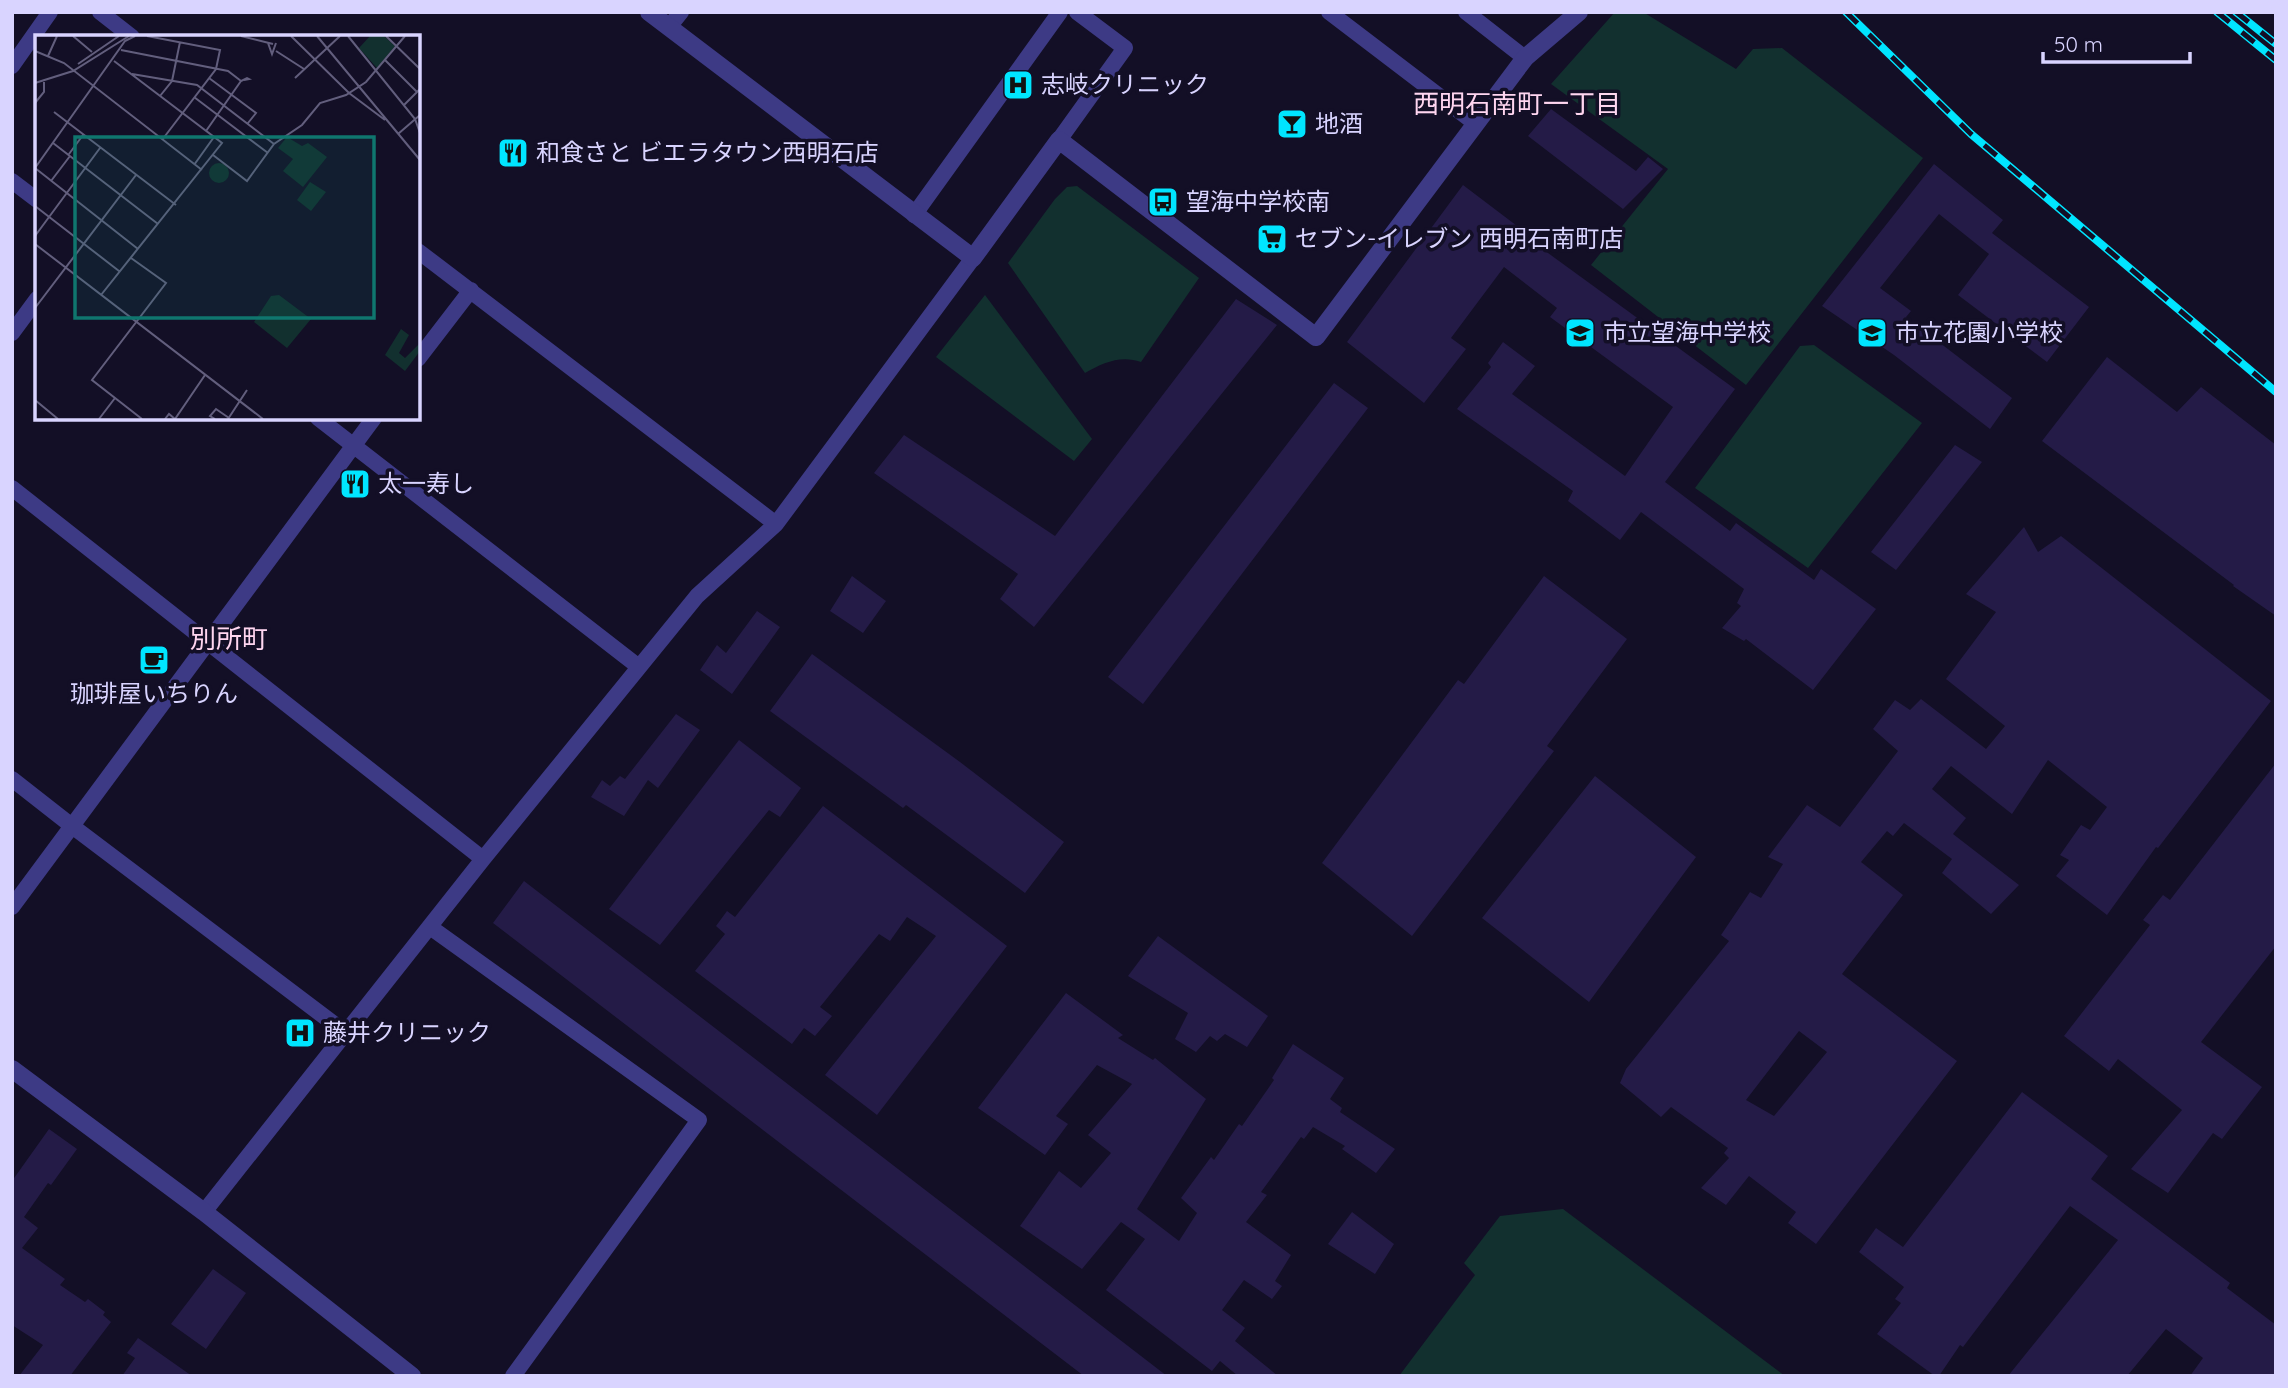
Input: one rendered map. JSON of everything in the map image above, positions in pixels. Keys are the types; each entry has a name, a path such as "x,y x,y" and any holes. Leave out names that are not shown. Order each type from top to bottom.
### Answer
{"street":[{"path":"12,66 51,12"},
{"path":"100,12 129,35"},
{"path":"649,12 675,20 914,215 973,258"},
{"path":"914,215 1060,12"},
{"path":"204,1212 483,859 697,596 776,524 1059,140 1125,48 1077,12"},
{"path":"1329,12 1476,124"},
{"path":"1466,12 1525,58"},
{"path":"1059,140 1316,337 1525,58 1579,12"},
{"path":"12,181 35,198"},
{"path":"420,252 776,524"},
{"path":"420,356 471,290"},
{"path":"12,333 35,302"},
{"path":"321,420 639,667"},
{"path":"12,906 373,420"},
{"path":"12,488 483,859"},
{"path":"12,779 346,1033"},
{"path":"430,927 699,1120 513,1376"},
{"path":"12,1069 204,1212 412,1376"}],"green space":[{"path":"1615,12 1643,12 1736,69 1753,49 1782,48 1923,158 1746,385 1591,265 1668,169 1551,84"},
{"path":"1077,186 1199,278 1141,362 1126,359 1112,361 1085,373 1008,263 1055,199 1067,187"},
{"path":"985,295 1092,439 1074,461 936,357"},
{"path":"1814,345 1922,423 1808,568 1695,488 1800,346"},
{"path":"1563,1209 1785,1376 1399,1376 1475,1275 1464,1263 1500,1216"}],"building":[{"path":"1551,109 1636,171 1648,157 1663,169 1623,209 1528,136"},
{"path":"1934,164 2003,220 1992,233 2089,307 2047,362 1958,295 1989,254 1939,214 1880,288 1911,311 1906,317 2012,398 1990,429 1894,355 1822,306"},
{"path":"1463,185 1529,235 1526,237 1735,389 1665,482 1730,531 1736,523 1814,580 1821,569 1876,609 1813,690 1746,639 1744,641 1722,628 1741,606 1737,603 1744,589 1641,512 1620,540 1568,501 1573,491 1457,409 1491,367 1488,363 1503,342 1535,366 1512,394 1625,476 1673,407 1550,317 1557,308 1504,267 1451,338 1466,349 1424,403 1347,342"},
{"path":"1236,299 1277,325 1034,627 1000,599 1018,574 874,473 904,435 1055,536"},
{"path":"2107,357 2177,412 2201,387 2276,445 2276,616 2042,441"},
{"path":"1334,383 1368,408 1143,704 1108,677"},
{"path":"1955,445 1982,462 1896,570 1871,552"},
{"path":"2024,527 2038,552 2061,536 2271,701 2158,848 2156,847 2107,915 2056,876 2069,860 2060,855 2081,825 2090,830 2107,807 2048,760 2012,814 1951,766 1932,789 1966,818 1953,834 2019,885 1991,914 1942,873 1952,859 1904,823 1893,836 1887,831 1861,862 1903,895 1842,974 1957,1061 1816,1244 1788,1223 1796,1212 1749,1176 1726,1205 1701,1188 1729,1158 1724,1153 1728,1148 1671,1107 1661,1117 1620,1083 1626,1069 1729,941 1721,935 1750,892 1761,898 1783,864 1768,857 1807,805 1840,827 1898,751 1873,729 1895,700 1910,710 1921,699 1986,749 2005,726 1946,679 1996,612 1966,594","holes":["1799,1031 1827,1052 1774,1116 1746,1100"]},
{"path":"852,576 886,601 863,633 830,611"},
{"path":"1544,576 1627,639 1547,746 1554,751 1412,936 1322,863 1458,680 1464,684"},
{"path":"757,611 780,627 732,694 700,670 717,645 726,653"},
{"path":"812,654 1064,842 1025,893 906,805 903,808 770,711"},
{"path":"676,714 700,730 658,788 648,780 624,816 591,797 602,780 610,786 620,776 625,779"},
{"path":"739,740 801,788 780,817 769,810 660,945 609,909"},
{"path":"2276,763 2276,946 2201,1042 2262,1087 2222,1139 2213,1133 2168,1193 2131,1169 2182,1110 2118,1059 2109,1071 2064,1036 2150,925 2143,920 2163,895 2170,900"},
{"path":"1595,776 1696,857 1589,1002 1482,918"},
{"path":"823,806 1007,946 877,1115 825,1075 936,936 907,917 890,941 879,934 820,1007 832,1016 815,1036 804,1028 792,1044 695,971 725,934 716,926 727,911 735,917"},
{"path":"524,881 1167,1376 1084,1376 493,923"},
{"path":"1158,936 1268,1016 1247,1047 1225,1034 1217,1041 1210,1036 1196,1052 1175,1039 1188,1013 1128,976"},
{"path":"1066,993 1123,1035 1118,1038 1153,1060 1155,1058 1206,1099 1137,1209 1179,1241 1197,1213 1181,1198 1211,1157 1214,1160 1239,1124 1242,1126 1274,1080 1272,1078 1293,1044 1344,1078 1330,1099 1342,1108 1340,1112 1395,1149 1376,1173 1342,1149 1345,1146 1313,1127 1304,1139 1301,1137 1261,1192 1267,1195 1246,1222 1291,1255 1275,1281 1282,1286 1272,1299 1244,1280 1222,1310 1245,1328 1235,1341 1278,1376 1238,1376 1220,1361 1212,1371 1106,1290 1145,1239 1121,1222 1082,1269 1020,1226 1059,1171 1081,1188 1111,1153 1088,1135 1132,1084 1097,1065 1056,1116 1068,1124 1045,1155 978,1108"},
{"path":"2022,1092 2108,1156 2091,1179 2230,1283 2227,1288 2276,1325 2276,1376 2190,1376 2203,1358 2166,1329 2127,1376 2008,1376 2118,1240 2070,1206 1963,1347 1960,1345 1939,1376 1935,1376 1877,1334 1901,1303 1895,1299 1904,1287 1859,1252 1876,1228 1903,1247"},
{"path":"49,1129 77,1149 24,1217 38,1228 22,1248 65,1279 60,1285 85,1302 88,1299 105,1312 103,1315 111,1322 70,1376 19,1376 43,1345 12,1325 12,1181"},
{"path":"1352,1212 1394,1244 1375,1274 1328,1244"},
{"path":"213,1269 246,1293 206,1349 171,1324"},
{"path":"138,1338 192,1376 122,1376 135,1358 127,1353"}],"railway":[{"path":"1846,12 1971,134 2276,392"},
{"path":"2217,12 2276,60"},
{"path":"2236,12 2276,44"}],"place":[{"name":"志岐クリニック","path":"1018,85"},
{"name":"地酒","path":"1292,124"},
{"name":"和食さと ビエラタウン西明石店","path":"513,153"},
{"name":"望海中学校南","path":"1163,202"},
{"name":"セブン-イレブン 西明石南町店","path":"1272,239"},
{"name":"市立望海中学校","path":"1580,333"},
{"name":"市立花園小学校","path":"1872,333"},
{"name":"太一寿し","path":"355,484"},
{"name":"珈琲屋いちりん","path":"154,660"},
{"name":"藤井クリニック","path":"300,1033"}],"district":[{"name":"西明石南町一丁目","path":"1517,104"},
{"name":"別所町","path":"229,639"}]}
